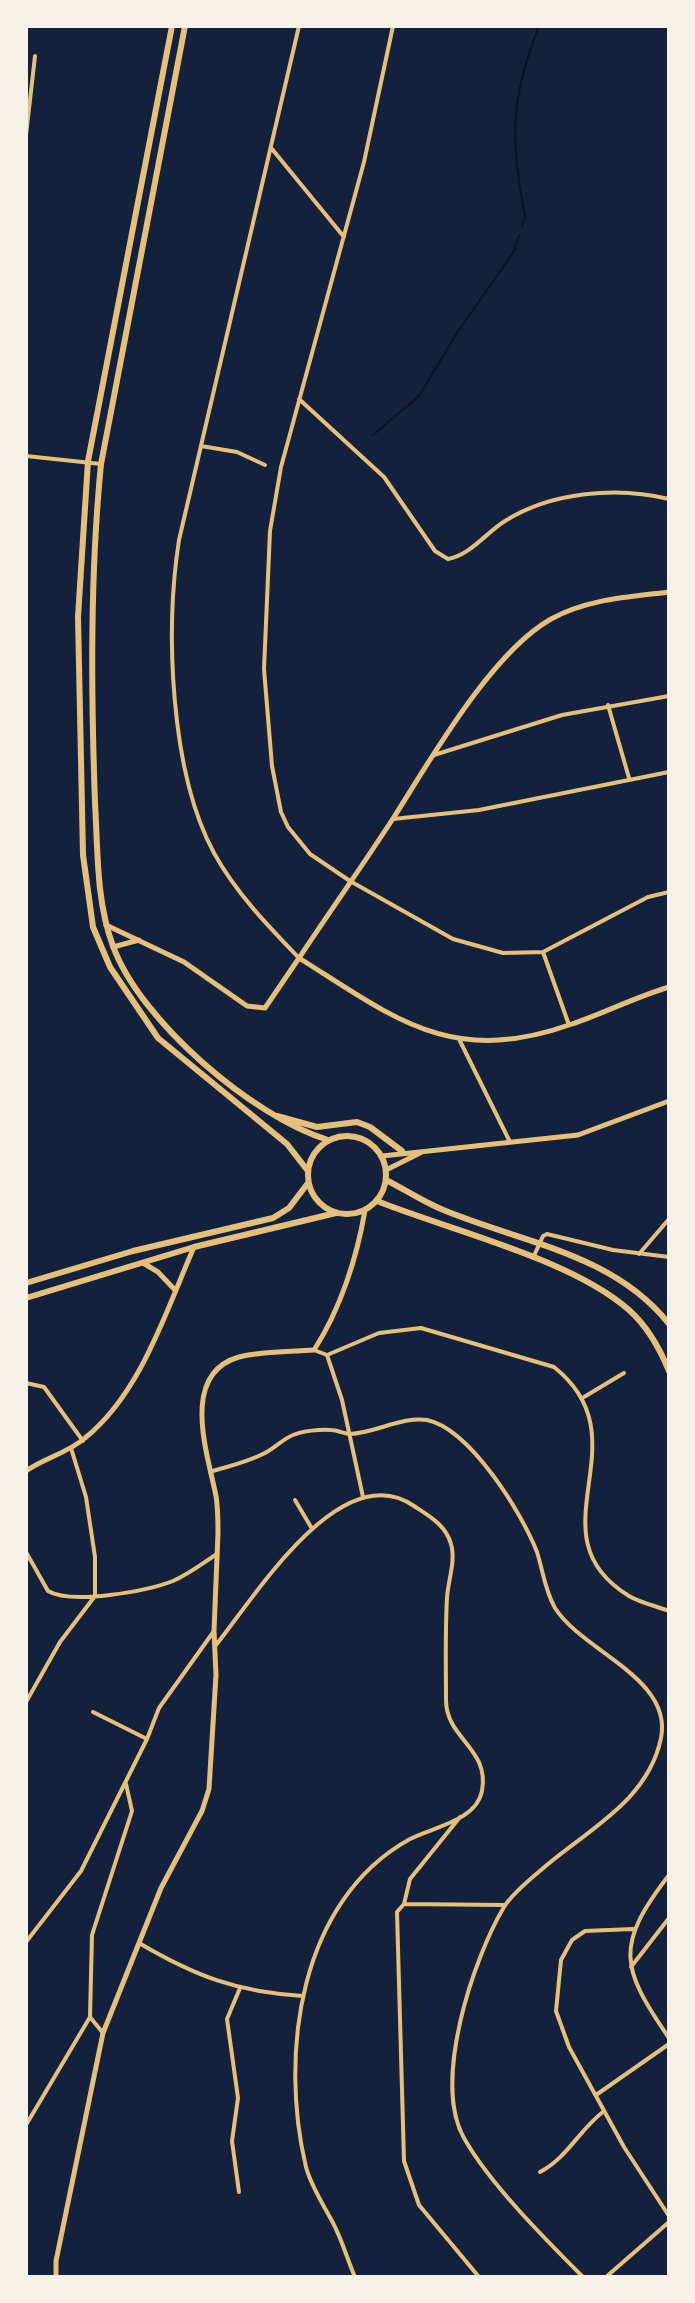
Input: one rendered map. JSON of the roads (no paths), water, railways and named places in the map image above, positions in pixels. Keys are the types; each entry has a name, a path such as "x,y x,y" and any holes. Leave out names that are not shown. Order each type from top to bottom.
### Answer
{"highway":[{"path":"172,26 146,175 112,326 88,461 78,617 83,855 93,927 110,967 158,1038 287,1144 308,1171"},
{"path":"185,26 101,464 94,536 97,841 106,925 113,947 140,998 167,1028 268,1113 296,1130 328,1140 353,1136 366,1140 382,1156 386,1180 377,1201 365,1210 351,1215 323,1207 308,1183 308,1171 318,1148 328,1140"},
{"path":"268,1113 317,1127 357,1122 370,1127 402,1151"},
{"path":"386,1180 439,1208 539,1243 617,1277 653,1304 669,1324"},
{"path":"26,1283 133,1251 273,1218 289,1208 308,1183"},
{"path":"377,1201 533,1258 603,1291 630,1310 650,1333 669,1371"},
{"path":"26,1298 194,1247 336,1213"}],"main road":[{"path":"106,925 184,962 257,1009 271,1002 432,756 502,664 528,636 550,619 599,602 669,592"},
{"path":"113,947 140,939"},
{"path":"299,958 412,1027 459,1039 520,1038 570,1025 669,987"},
{"path":"382,1156 402,1151 578,1135 669,1101"},
{"path":"386,1170 429,1150"},
{"path":"56,2277 56,2261 103,2033 139,1943 209,1789 213,1767 216,1498 200,1413 216,1372 241,1357 314,1350 336,1309 361,1235 365,1210"},
{"path":"26,1471 83,1441 122,1397 194,1247"},
{"path":"142,1262 158,1272 175,1290"}],"street":[{"path":"299,26 179,540 171,608 178,712 188,788 215,855 240,892 299,958"},
{"path":"393,26 367,149 281,467 270,531 263,631 267,727 277,794 288,827 310,854 350,881 453,939 503,953 543,952 648,897 669,892"},
{"path":"26,135 35,56"},
{"path":"272,149 344,237"},
{"path":"299,399 384,477 435,551 448,559 465,552 506,520 562,499 626,492 669,499"},
{"path":"201,446 237,452 265,465"},
{"path":"26,456 101,464"},
{"path":"432,756 562,715 669,696"},
{"path":"608,705 629,778"},
{"path":"393,819 479,810 669,772"},
{"path":"543,952 570,1025"},
{"path":"459,1039 510,1142"},
{"path":"639,1254 669,1219"},
{"path":"533,1258 547,1234 639,1254 669,1257"},
{"path":"314,1350 327,1355 379,1333 421,1328 554,1367 584,1397 594,1440 583,1514 592,1557 628,1596 669,1611"},
{"path":"327,1355 363,1497"},
{"path":"584,1397 624,1373"},
{"path":"26,1383 44,1387 83,1441"},
{"path":"210,1472 255,1458 291,1436 331,1429 349,1434 424,1419 454,1431 468,1444 525,1526 556,1609 606,1657 631,1671 654,1698 662,1716 657,1751 650,1771 614,1814 542,1869 505,1905 464,2001 454,2056 455,2112 463,2137 541,2236 583,2277"},
{"path":"26,1702 60,1642 95,1596 95,1557 86,1497 70,1448"},
{"path":"216,1645 311,1527 363,1497 404,1499 435,1519 451,1545 453,1555 447,1599 448,1719 483,1767 481,1796 476,1807 410,1839 359,1876 341,1903 303,1996 296,2032 295,2069 307,2170 355,2277"},
{"path":"295,1500 311,1527"},
{"path":"26,1552 48,1591 95,1596 176,1580 217,1554"},
{"path":"26,1942 81,1871 126,1784 159,1708 214,1631"},
{"path":"93,1712 147,1739"},
{"path":"26,2125 90,2017 92,1935 132,1811 126,1784"},
{"path":"460,1817 410,1879 404,1904 397,1912 404,2161 419,2205 479,2277"},
{"path":"595,2095 669,2041 638,1990 631,1967 633,1929 644,1908 669,1875"},
{"path":"404,1904 505,1905"},
{"path":"631,1967 669,1918"},
{"path":"633,1929 585,1931 572,1940 561,1960 556,2011 569,2047 595,2095 669,2216"},
{"path":"139,1943 183,1968 240,1988 303,1996"},
{"path":"239,2192 232,2141 238,2098 227,2019 240,1988"},
{"path":"90,2017 103,2033"},
{"path":"540,2172 562,2158 584,2129 604,2111"},
{"path":"606,2277 669,2222"}],"waterway":[{"path":"522,226 525,216 517,164 516,120 522,76 539,26"},
{"path":"373,435 419,396 455,336 514,251 519,235"}]}
